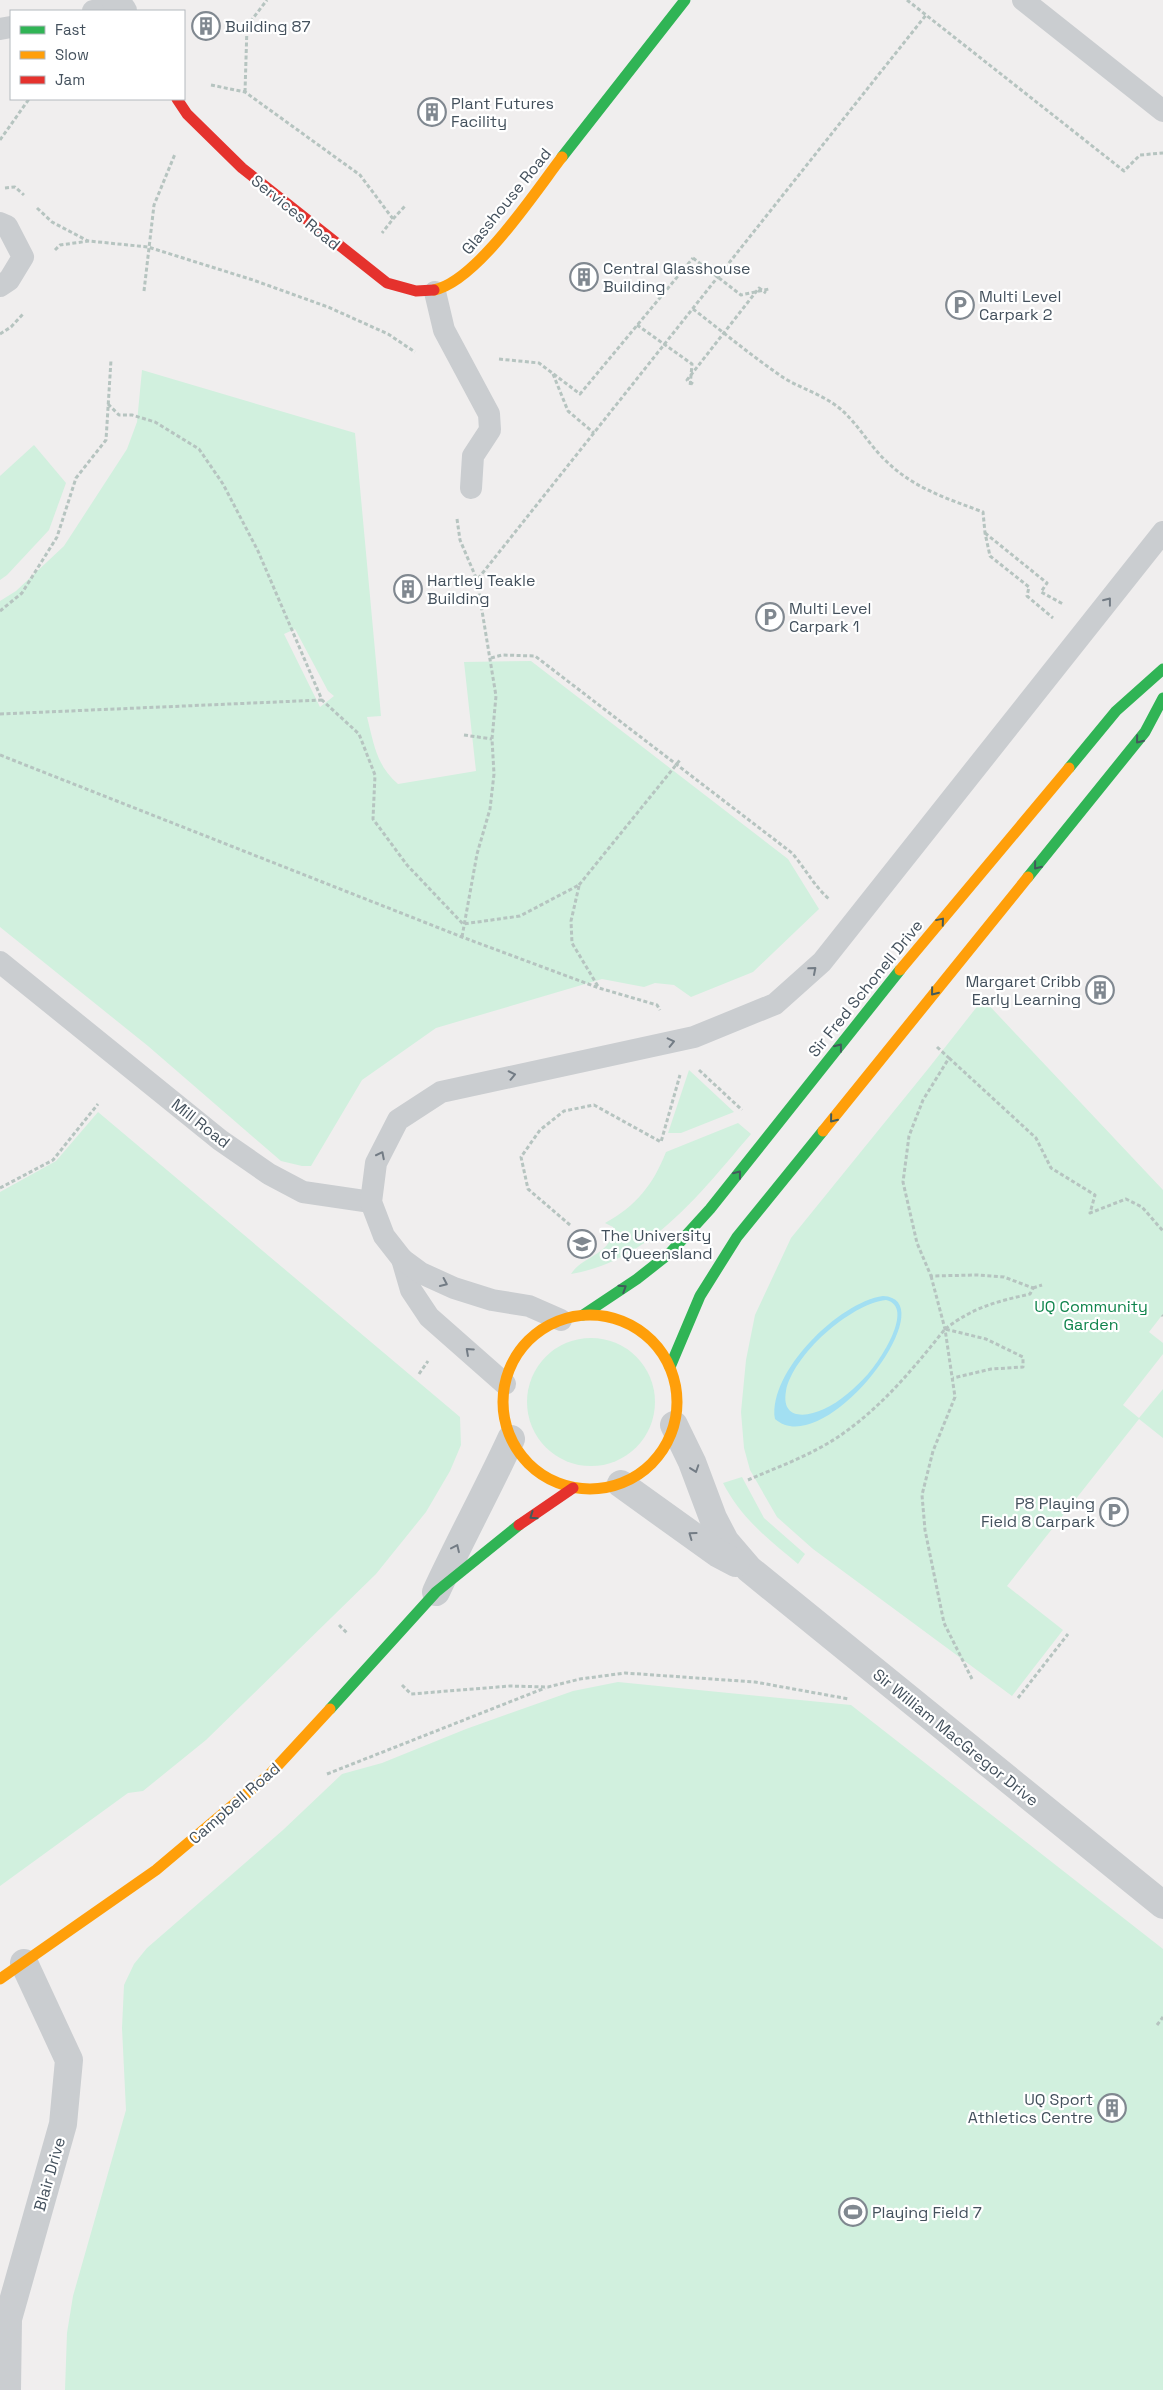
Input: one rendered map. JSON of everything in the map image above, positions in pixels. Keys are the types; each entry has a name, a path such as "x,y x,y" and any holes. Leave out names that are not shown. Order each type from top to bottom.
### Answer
{"street":[{"name":"Glasshouse Road","path":"435,292 466,275 483,258 685,0"},
{"name":"Services Road","path":"178,100 187,114 242,168 387,283 416,292 435,292"},
{"name":"Sir Fred Schonell Drive","path":"572,1317 603,1316 631,1325 654,1343 670,1367 678,1396 674,1425 663,1450 644,1470 621,1484 597,1489 573,1488 547,1479 526,1462 511,1439 504,1412 505,1384 516,1357 536,1334 572,1317 637,1279 670,1253 704,1216 911,956 1116,711 1163,669"},
{"path":"670,1367 700,1296 738,1237 1145,732 1163,698"},
{"name":"Sir William MacGregor Drive","path":"674,1425 692,1462 713,1518 725,1541 749,1569 1163,1905"},
{"name":"Campbell Road","path":"436,1592 462,1534 478,1509 511,1439"},
{"name":"Sir William MacGregor Drive","path":"621,1484 717,1553 749,1569"},
{"name":"Campbell Road","path":"0,1979 156,1870 270,1774 436,1592 520,1525 573,1488"},
{"name":"Blair Drive","path":"7,2390 8,2319 63,2124 68,2060 24,1963"}],"lane":[{"path":"1023,0 1163,111"},
{"path":"98,10 119,6"},
{"path":"0,223 7,226 22,257 9,280 0,286"},
{"path":"435,292 444,330 489,414 490,430 473,456 471,488"},
{"path":"572,1317 529,1306 492,1300 454,1288 421,1272 402,1259 384,1236 371,1202 376,1163 398,1120 441,1092 694,1037 775,1004 822,962 855,920 963,771 1079,640 1163,532"},
{"name":"Mill Road","path":"0,962 220,1140 269,1174 303,1192 371,1202"},
{"path":"402,1259 411,1290 429,1317 505,1384"}],"path":[{"path":"245,92 247,26 267,0"},
{"path":"907,0 1124,171 1140,155 1163,152"},
{"path":"477,580 926,15"},
{"path":"210,85 245,92 360,175 393,219"},
{"path":"0,140 28,100"},
{"path":"144,291 154,205 177,150"},
{"path":"0,189 16,187 28,199"},
{"path":"34,204 52,222 89,241"},
{"path":"376,240 405,206"},
{"path":"54,251 60,245 89,241 148,247 253,280 328,307 388,334 412,348 417,354"},
{"path":"489,358 539,363 580,394 637,325 693,258 740,295 767,291 759,288 724,332 687,380 692,386 692,364 637,325"},
{"path":"0,334 11,327 30,306"},
{"path":"693,309 786,379 820,394 839,408 860,429 884,460 909,481 923,489 983,512 990,556 1028,587 1027,596 1079,640"},
{"path":"0,611 22,592 58,537 76,478 106,440 111,360"},
{"path":"552,372 568,411 594,433"},
{"path":"108,404 119,415 132,415 155,422 199,448 223,484 258,551 322,700 359,734 375,775 373,819 407,865 463,924"},
{"path":"462,937 477,854 490,809 494,774 492,739 496,696 477,580 460,540 456,511 471,488"},
{"path":"985,533 1047,583 1041,592 1059,601"},
{"path":"491,658 502,655 535,656 792,853 809,873 817,888 855,920"},
{"path":"0,714 322,700"},
{"path":"464,735 492,739"},
{"path":"0,756 462,937 599,988 657,1005 663,1015"},
{"path":"463,924 520,916 579,885 680,760"},
{"path":"579,885 570,921 572,943 599,988"},
{"path":"937,1047 1036,1138 1051,1168 1095,1195 1090,1213 1126,1199 1142,1207 1163,1231"},
{"path":"949,1058 923,1100 909,1136 903,1182 917,1243 931,1276 944,1329 955,1397 933,1451 922,1495 925,1530 944,1624 972,1679"},
{"path":"692,1064 742,1111"},
{"path":"570,1225 528,1189 521,1157 540,1130 564,1111 594,1104 661,1142 682,1067"},
{"path":"0,1188 53,1160 98,1104"},
{"path":"931,1276 977,1275 1004,1277 1033,1288 1042,1285"},
{"path":"748,1480 828,1442 854,1426 894,1390 944,1329 966,1313 994,1302 1030,1294 1033,1288"},
{"path":"944,1329 986,1339 1023,1357 1023,1367 991,1369 953,1378"},
{"path":"339,1625 351,1637"},
{"path":"1018,1698 1068,1634"},
{"path":"326,1774 548,1687 580,1679 626,1673 755,1682 856,1700"},
{"path":"402,1685 411,1694 510,1686 548,1687"},
{"path":"1157,2024 1163,2017"}],"green space":[{"path":"142,370 355,433 381,716 367,717 380,762 398,784 476,771 464,662 531,661 788,859 819,909 753,972 691,997 674,985 655,983 644,987 602,979 436,1028 362,1080 311,1166 281,1161 148,1046 0,927 0,601 16,591 64,546 127,449 137,422","holes":["295,629 328,691 334,696 320,707 284,634"]},
{"path":"34,445 66,483 49,530 0,580 0,476"},
{"name":"UQ Community Garden","path":"983,999 1163,1190 1163,1314 1149,1332 1163,1343 1163,1354 1123,1405 1139,1418 1163,1389 1163,1438 1139,1419 1007,1586 1063,1630 1012,1696 813,1549 777,1517 750,1470 744,1448 741,1412 746,1360 755,1315 791,1238"},
{"path":"689,1070 734,1112 681,1133 668,1133"},
{"path":"98,1112 460,1417 461,1445 450,1471 426,1512 376,1574 206,1740 143,1791 128,1793 0,1886 0,1192 56,1161"},
{"path":"738,1123 751,1134 693,1200 672,1220 650,1239 626,1255 599,1267 571,1274 608,1243 612,1236 613,1227 605,1223 626,1209 642,1194 655,1175 666,1152"},
{"path":"591,1338 615,1343 636,1357 650,1378 655,1402 650,1426 636,1447 615,1461 591,1466 567,1461 546,1447 532,1426 527,1402 532,1378 546,1357 567,1343"},
{"path":"742,1477 764,1518 805,1554 798,1564 756,1527 730,1496 723,1483"},
{"path":"618,1682 851,1705 1163,1949 1163,2390 65,2390 67,2333 73,2296 126,2110 122,2028 124,1985 134,1964 147,1948 283,1830 342,1774 382,1763 466,1729 573,1691"}],"water":[{"path":"883,1296 899,1304 901,1323 891,1348 872,1375 848,1400 822,1419 797,1426 775,1419 776,1400 783,1381 794,1361 828,1325 865,1301","holes":["886,1300 894,1305 897,1313 892,1335 873,1368 853,1389 830,1406 817,1412 802,1415 796,1414 787,1407 785,1400 786,1391 791,1377 811,1347 840,1321 856,1311"]}],"traffic: fast":[{"path":"562,157 685,0"},
{"path":"1069,768 1116,711 1163,669"},
{"path":"1028,877 1145,732 1163,698"},
{"path":"583,1315 637,1279 670,1253 710,1209 900,970"},
{"path":"670,1367 700,1296 737,1237 823,1131"},
{"path":"330,1709 436,1592 519,1525"}],"traffic: slow":[{"path":"434,290 451,283 486,253 521,212 562,157"},
{"path":"900,970 1069,768"},
{"path":"823,1131 1028,877"},
{"path":"590,1315 607,1317 623,1322 645,1335 657,1347 673,1377 677,1402 675,1419 670,1435 657,1457 645,1469 615,1485 590,1489 573,1487 557,1482 535,1469 523,1457 507,1427 503,1402 505,1385 510,1369 523,1347 535,1335 565,1319 590,1315"},
{"path":"0,1979 156,1870 270,1774 330,1709"}],"traffic: jam":[{"path":"178,100 187,114 242,168 387,283 416,291 434,290"},
{"path":"519,1525 573,1488"}],"place":[{"name":"Building 87","path":"206,26"},
{"name":"Plant Futures Facility","path":"432,112"},
{"name":"Central Glasshouse Building","path":"584,277"},
{"name":"Multi Level Carpark 2","path":"960,305"},
{"name":"Hartley Teakle Building","path":"408,589"},
{"name":"Multi Level Carpark 1","path":"770,617"},
{"name":"Margaret Cribb Early Learning","path":"1100,990"},
{"name":"The University of Queensland","path":"582,1244"},
{"name":"P8 Playing Field 8 Carpark","path":"1114,1512"},
{"name":"UQ Sport Athletics Centre","path":"1112,2108"},
{"name":"Playing Field 7","path":"853,2212"}]}
